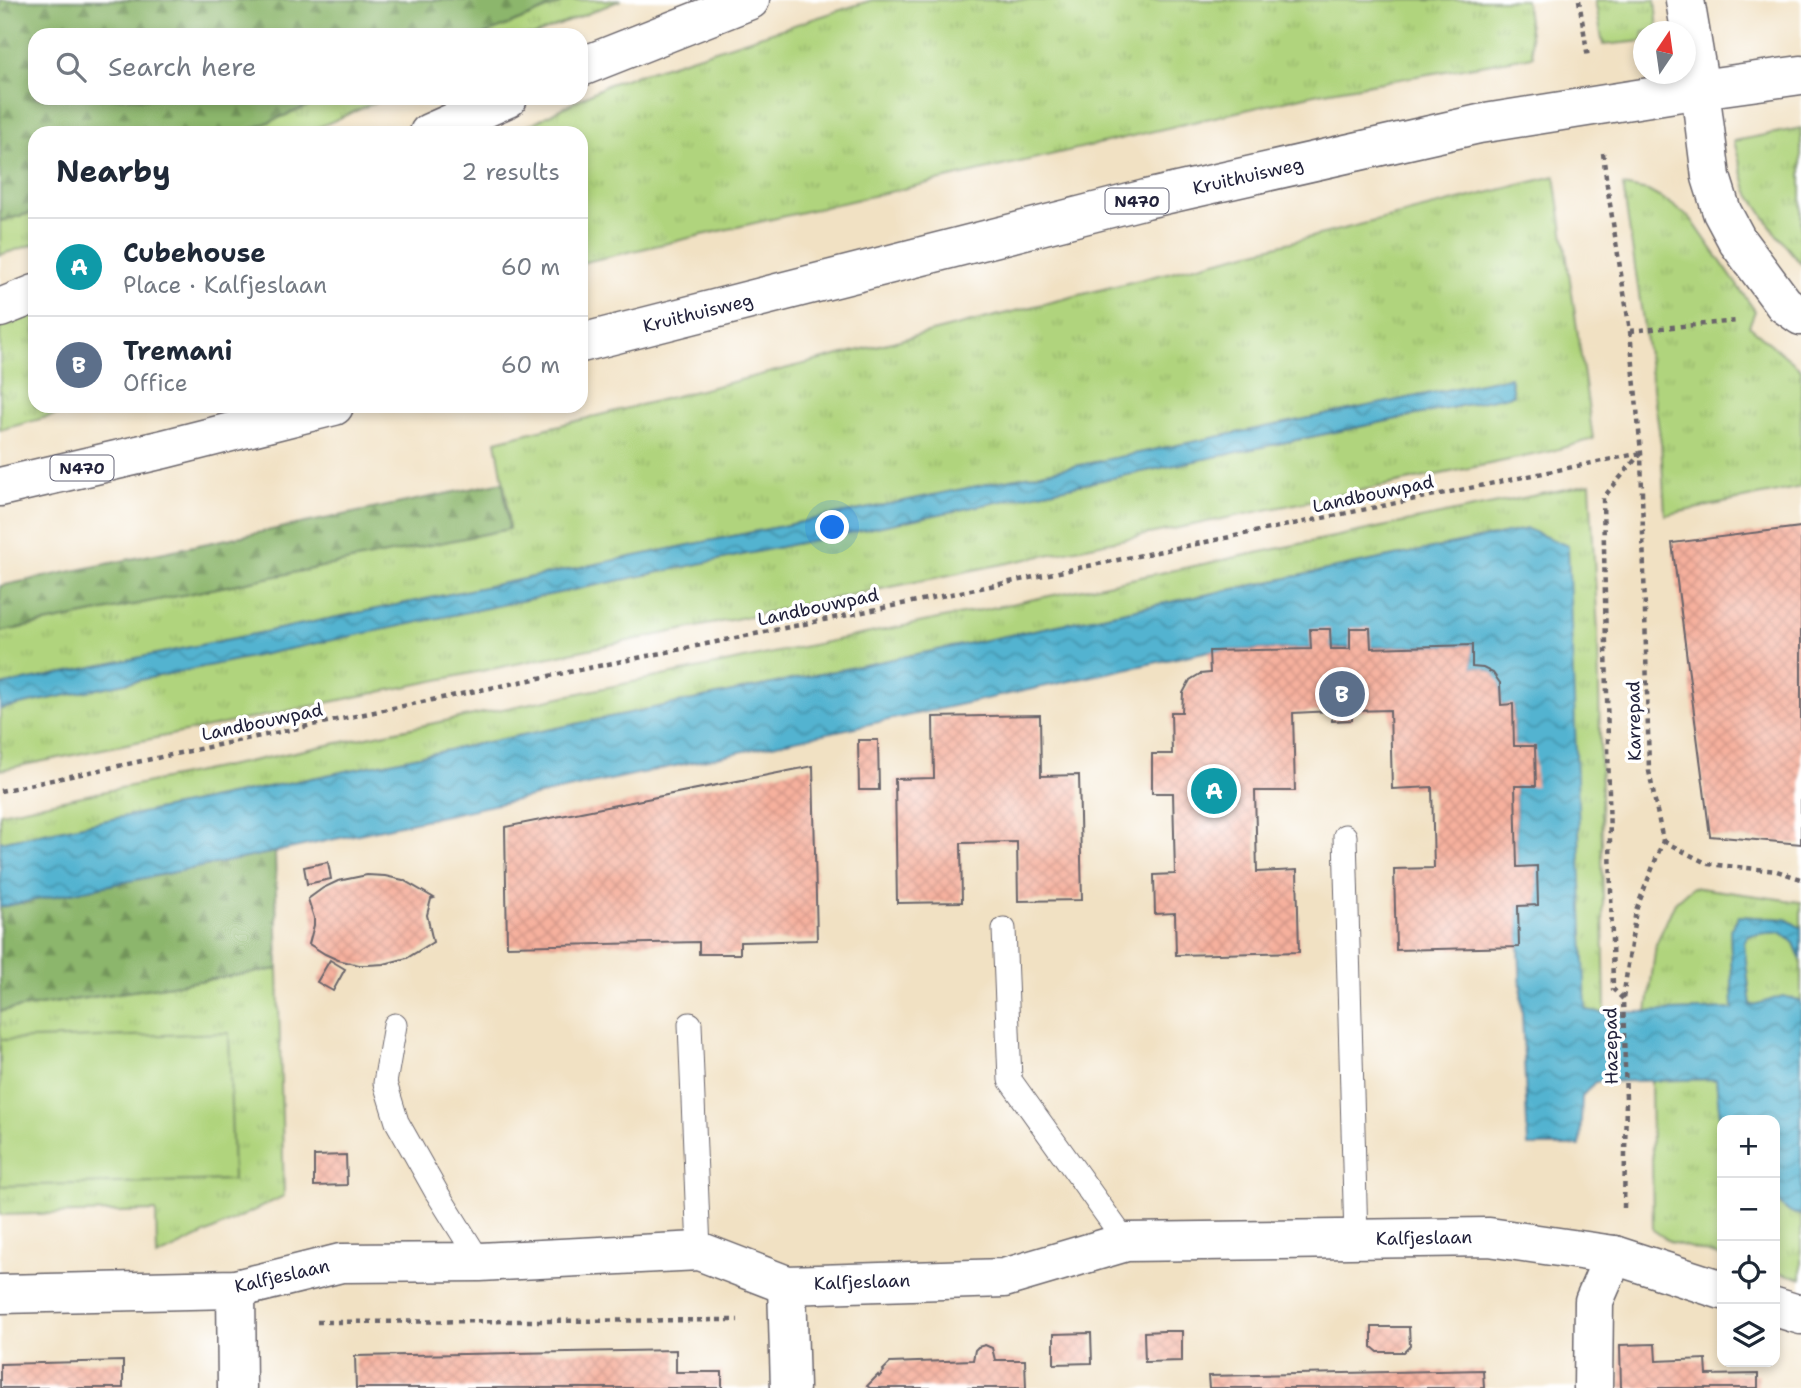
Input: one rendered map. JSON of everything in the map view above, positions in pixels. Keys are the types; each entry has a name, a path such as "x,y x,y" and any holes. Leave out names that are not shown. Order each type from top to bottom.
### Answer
{"street":[{"path":"588,64 750,0"},
{"path":"1685,0 1711,177 1722,212 1738,242 1793,310"},
{"name":"Kruithuisweg","path":"588,341 1186,190 1479,124 1801,75"},
{"path":"445,126 492,105"},
{"path":"0,308 28,297"},
{"name":"N470","path":"0,487 306,413"},
{"name":"Kalfjeslaan","path":"0,1294 236,1306 341,1263 480,1262 699,1251 788,1303 1004,1278 1126,1242 1489,1237 1614,1255 1717,1288"},
{"path":"1593,1388 1594,1301 1614,1255"},
{"path":"788,1303 790,1388"},
{"path":"236,1306 237,1388"},
{"path":"1780,1309 1801,1315"}],"lane":[{"path":"1345,836 1356,1239"},
{"path":"1004,929 1010,1080 1126,1242"},
{"path":"690,1024 699,1251"},
{"path":"395,1025 385,1083 397,1122 480,1262"}],"path":[{"name":"Karrepad","path":"1607,185 1630,331 1641,453 1650,771 1663,841"},
{"path":"1630,331 1744,321 1793,310"},
{"path":"1623,999 1613,989 1603,498 1641,453"},
{"name":"Landbouwpad","path":"0,791 1641,453"},
{"path":"1663,841 1708,864 1777,871 1801,879"},
{"name":"Hazepad","path":"1614,1255 1625,1205 1623,999 1636,910 1663,841"},
{"path":"236,1306 788,1303"}],"green space":[{"path":"0,0 569,0 500,28 28,28 28,105 311,105 259,126 28,126 28,214 0,221"},
{"path":"569,0 621,0 552,28 500,28"},
{"path":"872,0 1525,0 1533,56 1319,93 588,261 588,126 528,126 568,105 588,105 588,95 609,84"},
{"path":"1595,0 1655,0 1657,21 1633,21 1633,42 1603,45"},
{"path":"311,105 369,105 322,126 259,126"},
{"path":"1801,128 1801,264 1776,234 1747,190 1734,141"},
{"path":"1555,176 1593,439 1548,452 0,770 0,709 1513,395 1510,377 0,686 0,632 509,529 496,441"},
{"path":"1623,186 1648,191 1691,219 1755,311 1749,326 1801,369 1801,487 1665,515 1661,443"},
{"path":"28,214 28,246 0,255 0,221"},
{"path":"28,317 28,413 62,413 0,430 0,327"},
{"path":"503,482 509,529 0,632 0,586"},
{"path":"1590,484 1598,633 1605,1013 1586,1010 1527,529 0,842 0,813"},
{"path":"275,852 278,969 0,1011 0,907"},
{"path":"1692,887 1801,902 1801,928 1786,919 1739,916 1730,930 1734,1009 1647,1012 1656,944 1675,902"},
{"path":"1781,932 1794,943 1801,960 1801,1001 1783,996 1751,1007 1744,943 1747,935"},
{"path":"278,969 284,1196 157,1257 156,1211 0,1215 0,1011"},
{"path":"229,1033 233,1180 0,1186 0,1040"},
{"path":"1716,1079 1720,1115 1717,1115 1717,1256 1671,1242 1653,1230 1651,1081"},
{"path":"1780,1204 1789,1212 1801,1215 1801,1279 1780,1273"}],"water":[{"path":"1510,377 1513,395 0,709 0,686"},
{"path":"1527,529 1568,546 1586,1010 1605,1013 1733,1009 1730,930 1739,916 1786,919 1801,928 1801,960 1794,943 1781,932 1748,935 1744,943 1751,1006 1783,996 1801,1001 1801,1215 1789,1212 1780,1204 1780,1115 1720,1115 1716,1079 1595,1082 1582,1096 1580,1146 1528,1146 1519,947 1513,705 1501,705 1500,690 1492,673 1472,667 1472,645 1209,651 275,852 0,907 0,842"}],"building":[{"path":"1801,527 1801,844 1710,836 1672,543"},
{"path":"1350,628 1370,628 1371,648 1472,645 1472,667 1493,673 1500,683 1501,705 1513,704 1514,746 1535,746 1536,786 1515,786 1517,867 1537,866 1538,905 1518,906 1519,947 1396,950 1394,869 1434,868 1432,787 1392,789 1390,710 1352,711 1352,720 1332,721 1332,711 1293,713 1295,791 1255,791 1257,872 1297,870 1299,952 1176,955 1175,913 1155,914 1154,875 1175,874 1173,793 1152,793 1152,754 1172,754 1171,712 1182,712 1183,693 1190,680 1200,674 1210,673 1209,651 1311,649 1310,629 1330,629 1331,649 1350,649"},
{"path":"1040,715 1041,776 1079,775 1082,900 1018,901 1017,842 961,843 962,902 897,903 895,779 934,778 933,717"},
{"path":"858,740 878,740 879,790 859,790"},
{"path":"813,766 817,940 740,942 740,954 699,954 699,942 507,946 505,827"},
{"path":"328,862 331,879 307,884 304,867"},
{"path":"367,875 403,880 434,898 431,899 427,915 433,942 407,958 368,965 338,960 309,944 314,918 308,899 338,881"},
{"path":"330,960 345,969 333,991 317,982"},
{"path":"346,1155 347,1185 314,1186 314,1156"},
{"path":"1372,1327 1409,1327 1410,1346 1404,1352 1378,1352 1372,1347"},
{"path":"1182,1331 1182,1361 1145,1362 1144,1332"},
{"path":"1091,1333 1092,1363 1054,1364 1054,1334"},
{"path":"1655,1344 1656,1361 1706,1359 1707,1375 1758,1374 1758,1388 1621,1388 1620,1345"},
{"path":"985,1345 992,1348 995,1360 1025,1360 1026,1388 867,1386 878,1375 879,1377 890,1363 973,1360 975,1350"},
{"path":"676,1350 676,1372 722,1372 722,1388 356,1388 355,1356"},
{"path":"123,1361 123,1388 0,1388 0,1364"},
{"path":"1483,1370 1484,1388 1209,1388 1208,1376"}],"place":[{"name":"Tremani","path":"1342,694"},
{"name":"Cubehouse","path":"1214,791"}]}
